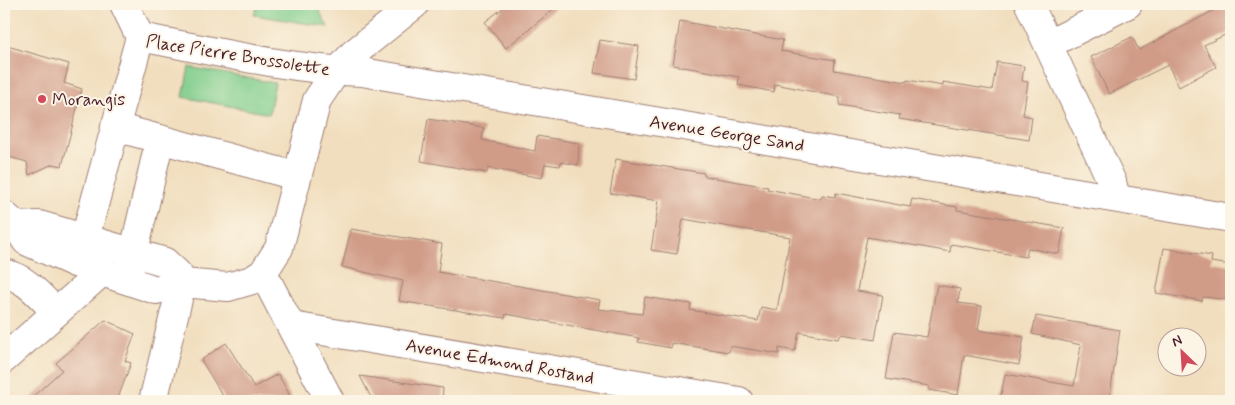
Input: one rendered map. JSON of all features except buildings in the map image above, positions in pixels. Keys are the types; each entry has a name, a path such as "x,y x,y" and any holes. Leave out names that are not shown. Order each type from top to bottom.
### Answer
{"street":[{"path":"124,4 140,37"},
{"path":"182,283 228,287 252,280 263,273 279,248 314,108 338,71 362,46 414,4"},
{"path":"1029,4 1112,182 1116,198"},
{"path":"1049,44 1128,4"},
{"name":"Place Pierre Brossolette","path":"85,238 140,37 338,71"},
{"name":"Avenue George Sand","path":"338,71 362,72 1231,218"},
{"path":"115,128 296,176"},
{"path":"4,359 56,312 119,262 160,139"},
{"path":"10,221 39,225 85,238 119,262"},
{"path":"10,221 26,241 75,263 165,262 178,274 182,283 153,401"},
{"path":"4,273 17,276 56,312"},
{"path":"263,273 330,401"},
{"name":"Avenue Edmond Rostand","path":"292,326 739,401"}],"green space":[{"path":"258,4 316,4 328,27 254,15"},
{"path":"189,67 275,83 269,114 183,97"}],"place":[{"name":"Morangis","path":"42,99"}]}
